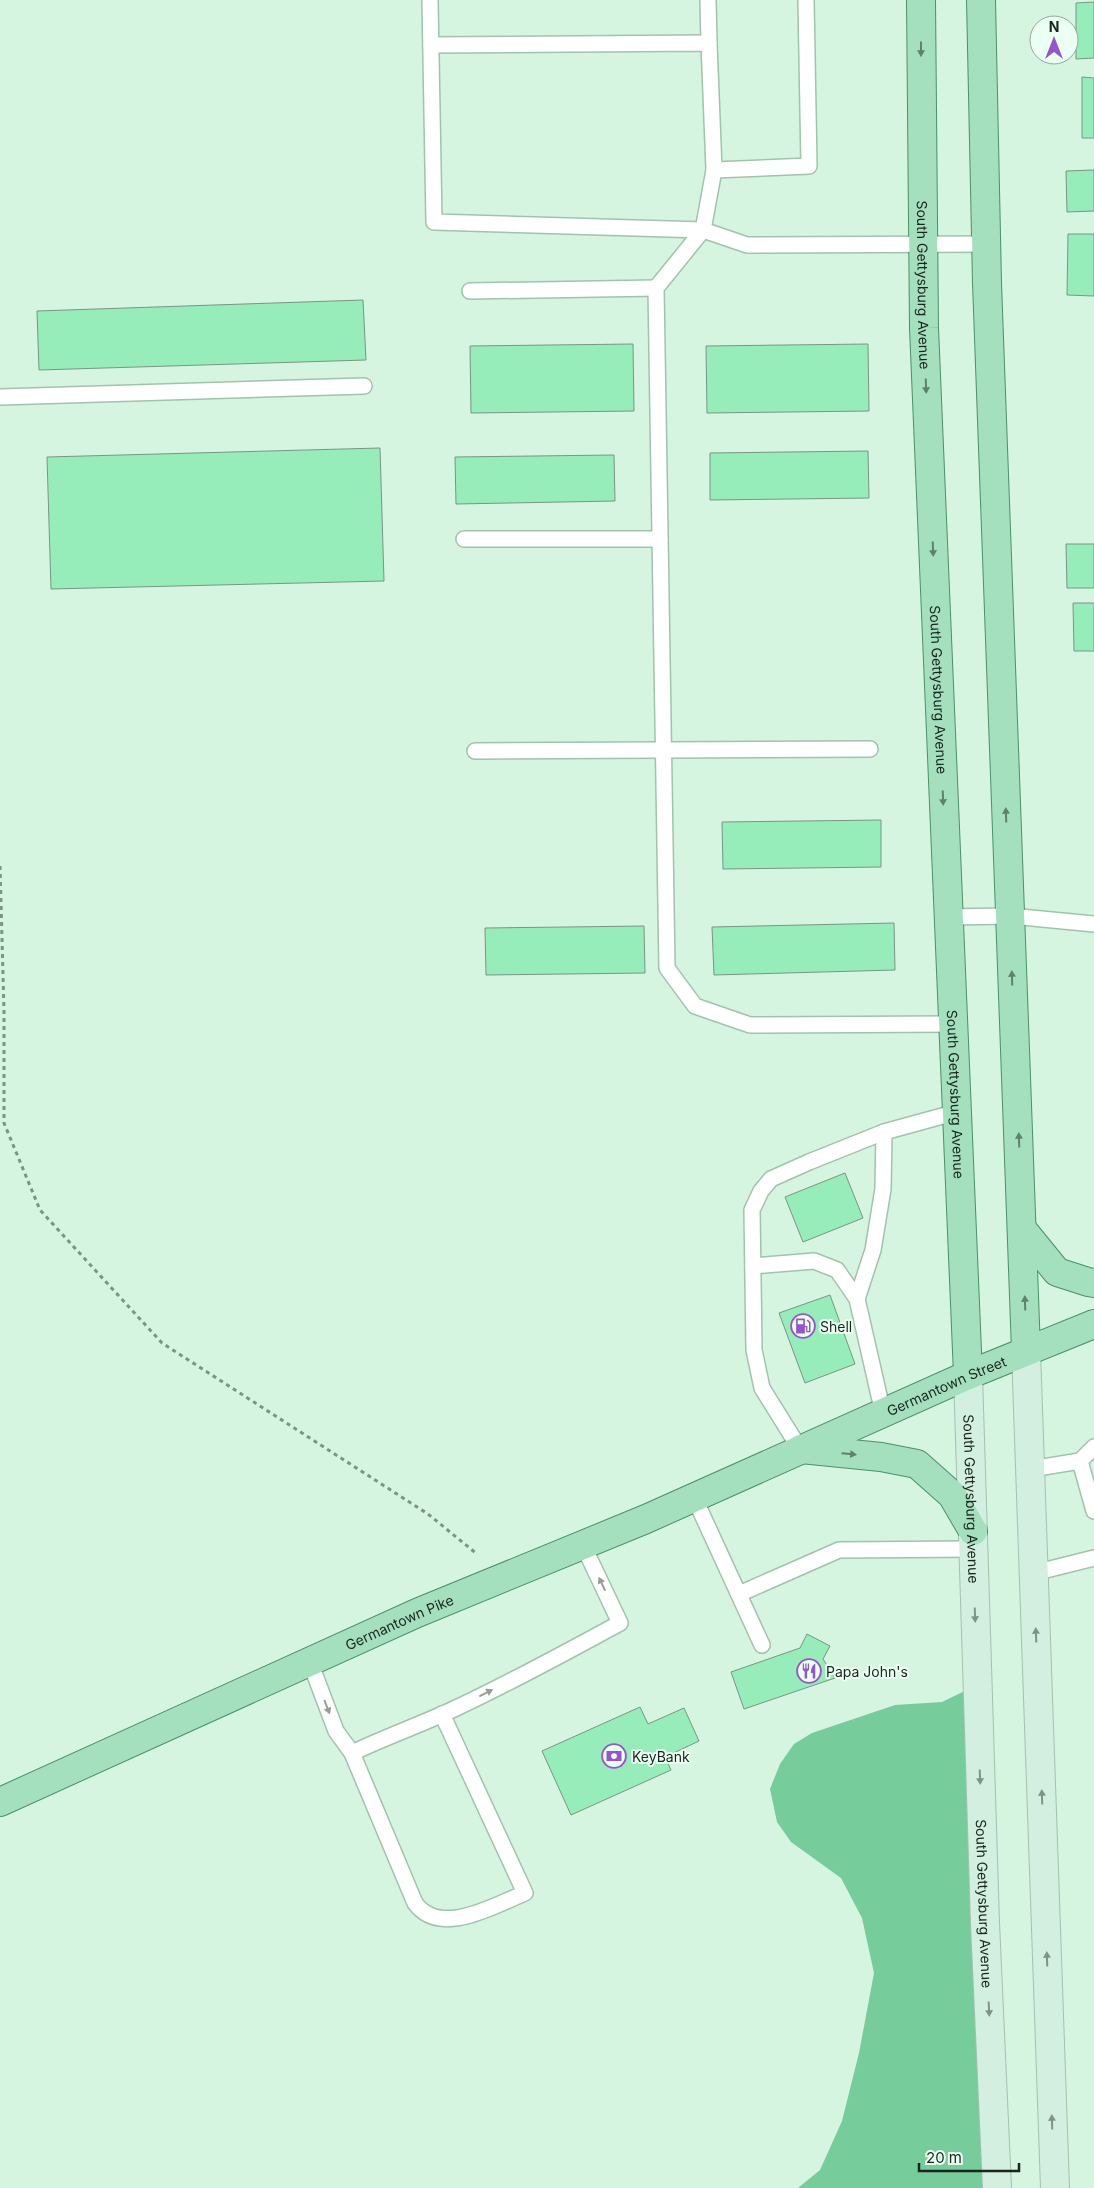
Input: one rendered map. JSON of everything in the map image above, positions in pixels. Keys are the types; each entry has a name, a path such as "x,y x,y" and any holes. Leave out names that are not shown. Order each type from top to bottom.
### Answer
{"main road":[{"name":"South Gettysburg Avenue","path":"921,0 924,328 968,1375 985,1923 997,2188"},
{"path":"981,0 987,244 1055,2188"},
{"path":"1022,1229 1057,1272 1094,1283"},
{"name":"Germantown Street","path":"800,1449 968,1375 1094,1324"},
{"path":"800,1449 881,1456 917,1464 952,1495 973,1540"},
{"name":"Germantown Pike","path":"0,1802 416,1613 583,1545 800,1449"}],"lane":[{"path":"430,0 434,222 703,230 747,245 987,244"},
{"path":"708,0 714,170 703,230 656,288 667,968 695,1006 750,1025 953,1024"},
{"path":"714,170 809,166 806,0"},
{"path":"431,45 709,42"},
{"path":"470,291 656,288"},
{"path":"0,397 364,386"},
{"path":"464,539 660,539"},
{"path":"475,751 870,749"},
{"path":"948,917 1010,916 1094,924"},
{"path":"800,1449 762,1388 754,1350 752,1210 761,1191 771,1179 884,1132 957,1112"},
{"path":"857,1299 873,1250 884,1189 884,1132"},
{"path":"753,1266 814,1261 837,1270 857,1299 883,1413"},
{"path":"1031,1469 1080,1461 1094,1447"},
{"path":"1080,1461 1094,1511"},
{"path":"694,1497 762,1645"},
{"path":"739,1594 839,1550 973,1540"},
{"path":"352,1752 442,1714 568,1652 620,1623 583,1545"},
{"path":"1034,1573 1094,1558"},
{"path":"310,1662 336,1731 352,1752 415,1903 421,1912 431,1918 470,1916 525,1893 442,1714"}],"path":[{"path":"0,866 4,1123 40,1210 162,1343 428,1514 505,1577"}],"green space":[{"path":"977,1685 996,2188 798,2188 820,2170 842,2121 859,2053 874,1973 862,1918 841,1878 791,1842 777,1822 770,1789 780,1764 794,1744 812,1733 895,1705 942,1702"}],"building":[{"path":"1094,2 1094,58 1079,59 1079,15 1076,15 1076,3"},
{"path":"1082,77 1094,78 1094,138 1082,138"},
{"path":"1094,170 1094,211 1067,212 1066,171"},
{"path":"1068,234 1094,234 1094,296 1067,295"},
{"path":"363,300 366,360 39,370 37,311"},
{"path":"633,344 634,411 471,413 470,346"},
{"path":"868,344 869,411 707,413 706,346"},
{"path":"380,448 384,581 51,589 47,457"},
{"path":"868,451 869,498 710,500 710,453"},
{"path":"614,455 615,501 456,504 455,457"},
{"path":"1066,544 1094,544 1094,588 1067,588"},
{"path":"1073,603 1094,603 1094,651 1074,651"},
{"path":"881,820 881,867 723,869 722,822"},
{"path":"894,923 895,970 714,975 712,927"},
{"path":"644,926 645,973 486,975 485,928"},
{"path":"845,1173 863,1218 803,1242 785,1197"},
{"path":"830,1295 855,1364 805,1383 779,1313"},
{"path":"807,1634 830,1646 823,1659 835,1678 744,1709 731,1672 800,1648"},
{"path":"640,1707 648,1724 684,1708 699,1741 665,1757 671,1770 571,1815 542,1751"}],"place":[{"name":"Shell","path":"803,1326"},
{"name":"Papa John's","path":"809,1671"},
{"name":"KeyBank","path":"614,1756"}]}
